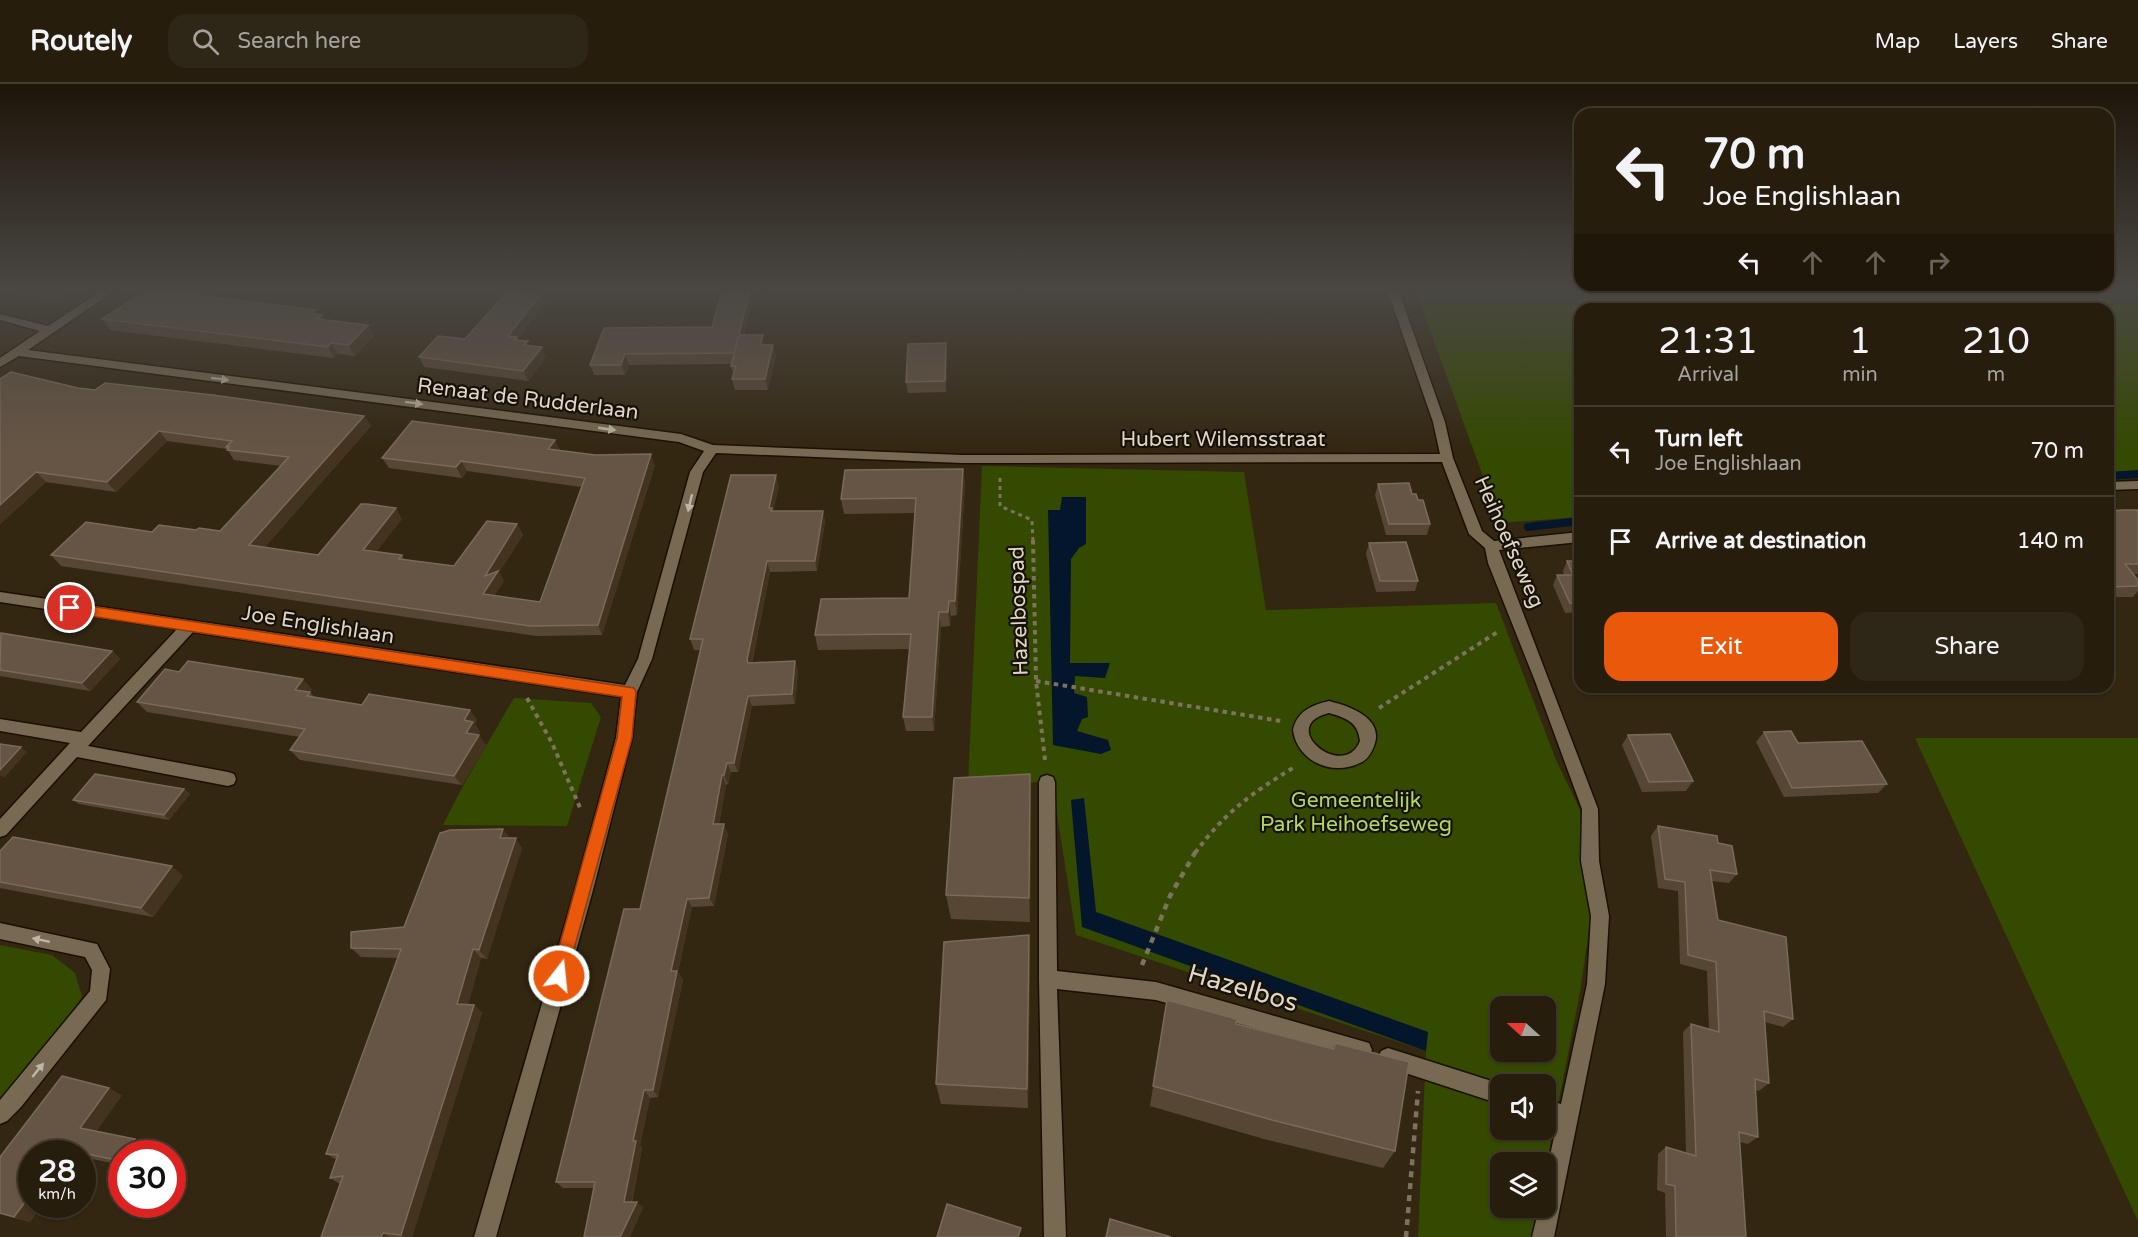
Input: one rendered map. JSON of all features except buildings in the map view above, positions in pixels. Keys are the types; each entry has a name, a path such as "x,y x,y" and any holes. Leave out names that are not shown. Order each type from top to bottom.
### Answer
{"street":[{"path":"0,363 30,343"},
{"name":"Heihoefseweg","path":"1411,343 1439,422 1447,458 1476,534 1491,546 1495,563 1543,681 1590,809 1590,861 1600,916 1596,984 1567,1116 1544,1237"},
{"name":"Renaat de Rudderlaan","path":"16,352 681,438 712,450 999,459"},
{"path":"485,1237 596,844 624,738 629,692 645,659 697,472 712,450"},
{"name":"Hubert Wilemsstraat","path":"999,459 1447,458"},
{"path":"2114,486 2138,485"},
{"path":"1491,546 1574,538"},
{"name":"Joe Englishlaan","path":"0,597 629,692"},
{"path":"0,830 188,627"},
{"path":"1329,707 1351,712 1362,719 1369,735 1368,744 1364,752 1356,758 1334,762 1313,755 1301,736 1302,724 1310,712 1329,707"},
{"path":"0,725 228,779"},
{"path":"1047,782 1048,978 1055,1237"},
{"path":"0,931 91,950 101,969 99,994 14,1100 0,1114"},
{"name":"Hazelbos","path":"1048,978 1156,991 1419,1067 1490,1091"},
{"path":"1556,1112 1567,1116"}],"path":[{"name":"Hazelbospad","path":"999,459 1000,506 1032,520 1036,681 1047,782"},
{"path":"1362,719 1498,632"},
{"path":"515,676 552,743 596,844"},
{"path":"1036,681 1302,724"},
{"path":"1141,969 1163,907 1203,839 1245,797 1313,755"},
{"path":"1406,1237 1419,1067"}],"green space":[{"path":"1435,343 1574,343 1574,517 1500,523"},
{"path":"2114,343 2138,343 2138,472 2114,474"},
{"name":"Gemeentelijk Park Heihoefseweg","path":"982,466 1244,472 1266,610 1496,603 1556,760 1580,810 1592,909 1580,992 1556,1115 1556,1074 1490,1074 1490,1140 1551,1140 1549,1152 1490,1152 1490,1218 1536,1218 1532,1237 1418,1237 1426,1051 1076,935 1052,782 968,784"},
{"path":"514,698 591,703 601,717 567,826 443,825 465,782"},
{"path":"1915,738 2138,738 2138,1221"},
{"path":"0,945 52,955 75,973 82,996 65,1025 0,1100"}],"water":[{"path":"1062,497 1086,497 1086,544 1079,548 1071,559 1070,663 1110,663 1105,678 1075,676 1074,693 1087,697 1088,717 1082,719 1077,731 1108,740 1111,750 1101,754 1053,745 1048,510 1060,510"},
{"path":"1084,798 1096,912 1428,1032 1426,1051 1082,927 1071,800"}],"waterway":[{"path":"2114,476 2138,474"},
{"path":"1528,527 1574,522"}],"route":[{"path":"70,608 629,692 624,738 559,976"}]}
